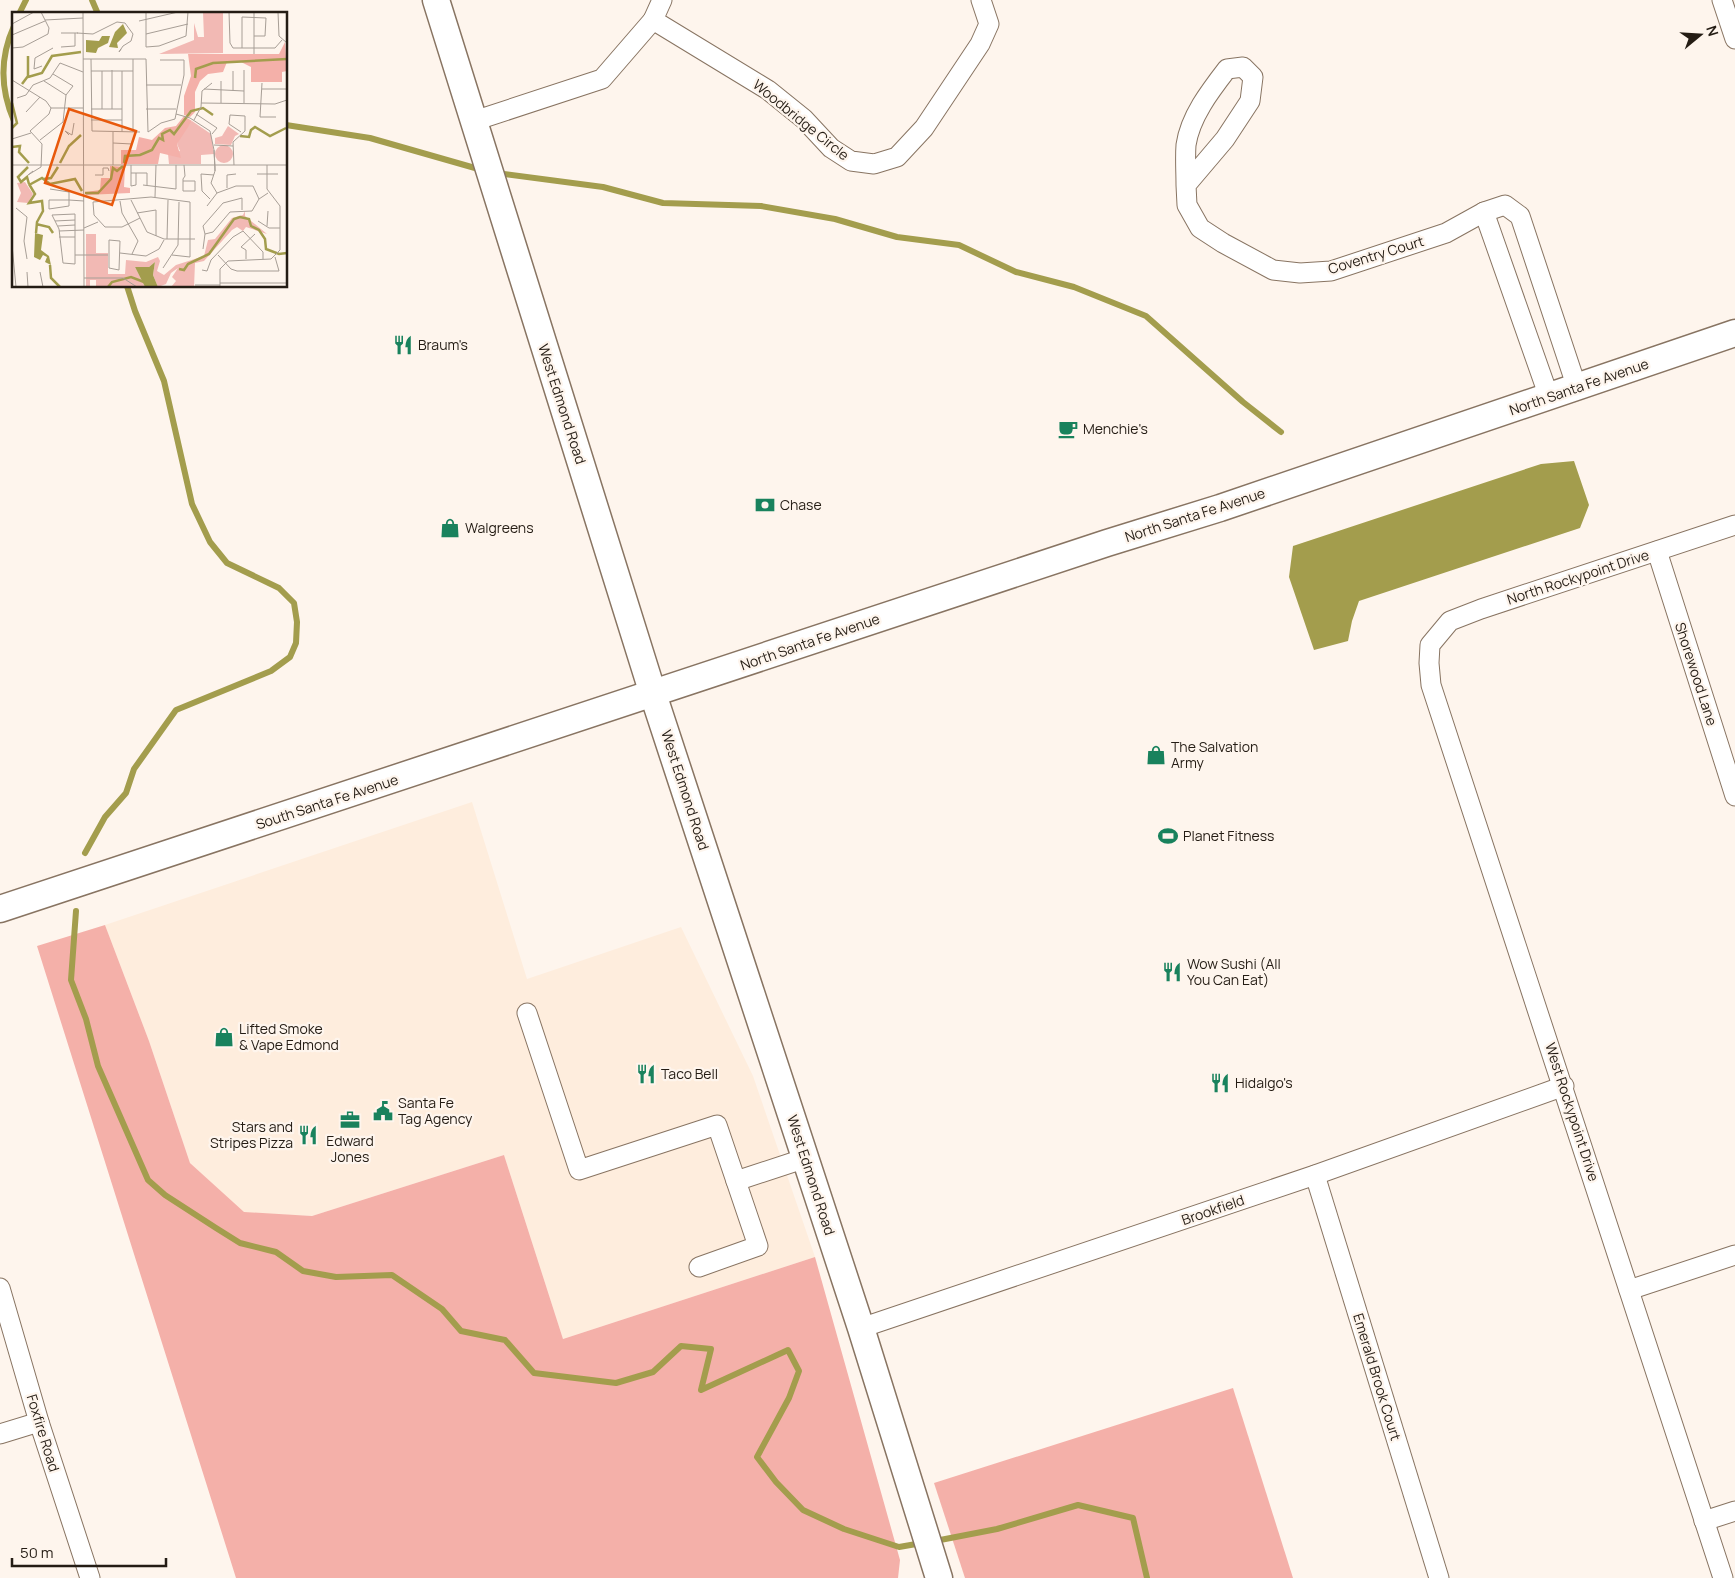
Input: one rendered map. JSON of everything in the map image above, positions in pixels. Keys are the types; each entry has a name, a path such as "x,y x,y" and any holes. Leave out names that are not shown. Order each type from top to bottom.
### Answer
{"main road":[{"name":"West Edmond Road","path":"436,0 653,694 861,1328 938,1578"},
{"name":"North Santa Fe Avenue","path":"653,694 1577,388 1735,333"},
{"name":"South Santa Fe Avenue","path":"0,909 653,694"}],"street":[{"path":"474,121 602,79 653,20 662,0"},
{"name":"Woodbridge Circle","path":"653,20 768,90 804,119 831,148 851,161 874,164 897,157 924,128 944,101 980,44 989,24 981,0"},
{"path":"1722,0 1735,38"},
{"name":"Coventry Court","path":"1186,185 1225,139 1250,101 1253,77 1242,67 1227,69 1209,93 1194,120 1186,144 1186,185 1187,204 1200,228 1222,243 1273,270 1300,273 1331,271 1446,233 1484,212 1505,205 1520,216 1577,388"},
{"path":"1484,212 1549,397"},
{"name":"North Rockypoint Drive","path":"1430,645 1450,621 1735,525"},
{"name":"Shorewood Lane","path":"1657,551 1735,796"},
{"name":"West Rockypoint Drive","path":"1430,645 1431,685 1564,1086 1723,1578"},
{"path":"526,1013 579,1170 716,1125 758,1246 699,1267"},
{"name":"Brookfield","path":"861,1328 1315,1176 1564,1086"},
{"path":"736,1181 806,1158"},
{"name":"Emerald Brook Court","path":"1315,1176 1439,1578"},
{"path":"1629,1290 1735,1255"},
{"name":"Foxfire Road","path":"0,1288 39,1422 90,1578"},
{"path":"0,1434 39,1422"},
{"path":"1704,1521 1735,1511"}],"shaded area":[{"path":"1574,461 1589,505 1580,528 1359,601 1348,641 1314,650 1289,577 1293,546 1541,464"},
{"path":"472,802 527,979 681,927 753,1076 815,1257 563,1339 504,1155 312,1216 244,1213 190,1163 149,1041 105,925"},
{"path":"105,925 149,1041 190,1163 244,1212 312,1216 504,1155 563,1339 815,1257 900,1560 898,1578 236,1578 37,946"},
{"path":"1233,1388 1293,1578 965,1578 934,1483"}],"waterway":[{"path":"20,12 26,0"},
{"path":"92,0 97,12"},
{"path":"12,31 4,61 4,85 12,116"},
{"path":"288,125 370,138 482,170"},
{"path":"496,173 603,187 663,203 761,206 835,219 897,237 959,245 1016,272 1074,287 1146,316 1243,402 1281,432"},
{"path":"85,853 105,817 126,793 134,769 176,710 271,671 290,657 296,643 297,622 294,603 279,588 227,563 210,542 192,504 164,381 135,311 128,288"},
{"path":"76,911 71,980 86,1019 98,1066 148,1180 165,1195 240,1243 276,1252 303,1271 336,1277 392,1275 442,1309 461,1331 505,1340 534,1373 616,1383 653,1372 681,1346 711,1349 701,1390 788,1350 799,1371 789,1398 757,1457 776,1482 803,1510 844,1529 899,1547 922,1543"},
{"path":"935,1541 997,1529 1078,1505 1133,1518 1147,1578"}],"place":[{"name":"Braum's","path":"403,345"},
{"name":"Menchie's","path":"1068,429"},
{"name":"Chase","path":"765,505"},
{"name":"Walgreens","path":"450,528"},
{"name":"The Salvation Army","path":"1156,755"},
{"name":"Planet Fitness","path":"1168,836"},
{"name":"Wow Sushi (All You Can Eat)","path":"1172,972"},
{"name":"Lifted Smoke & Vape Edmond","path":"224,1037"},
{"name":"Taco Bell","path":"646,1074"},
{"name":"Hidalgo's","path":"1220,1083"},
{"name":"Santa Fe Tag Agency","path":"383,1111"},
{"name":"Edward Jones","path":"350,1120"},
{"name":"Stars and Stripes Pizza","path":"308,1135"}]}
